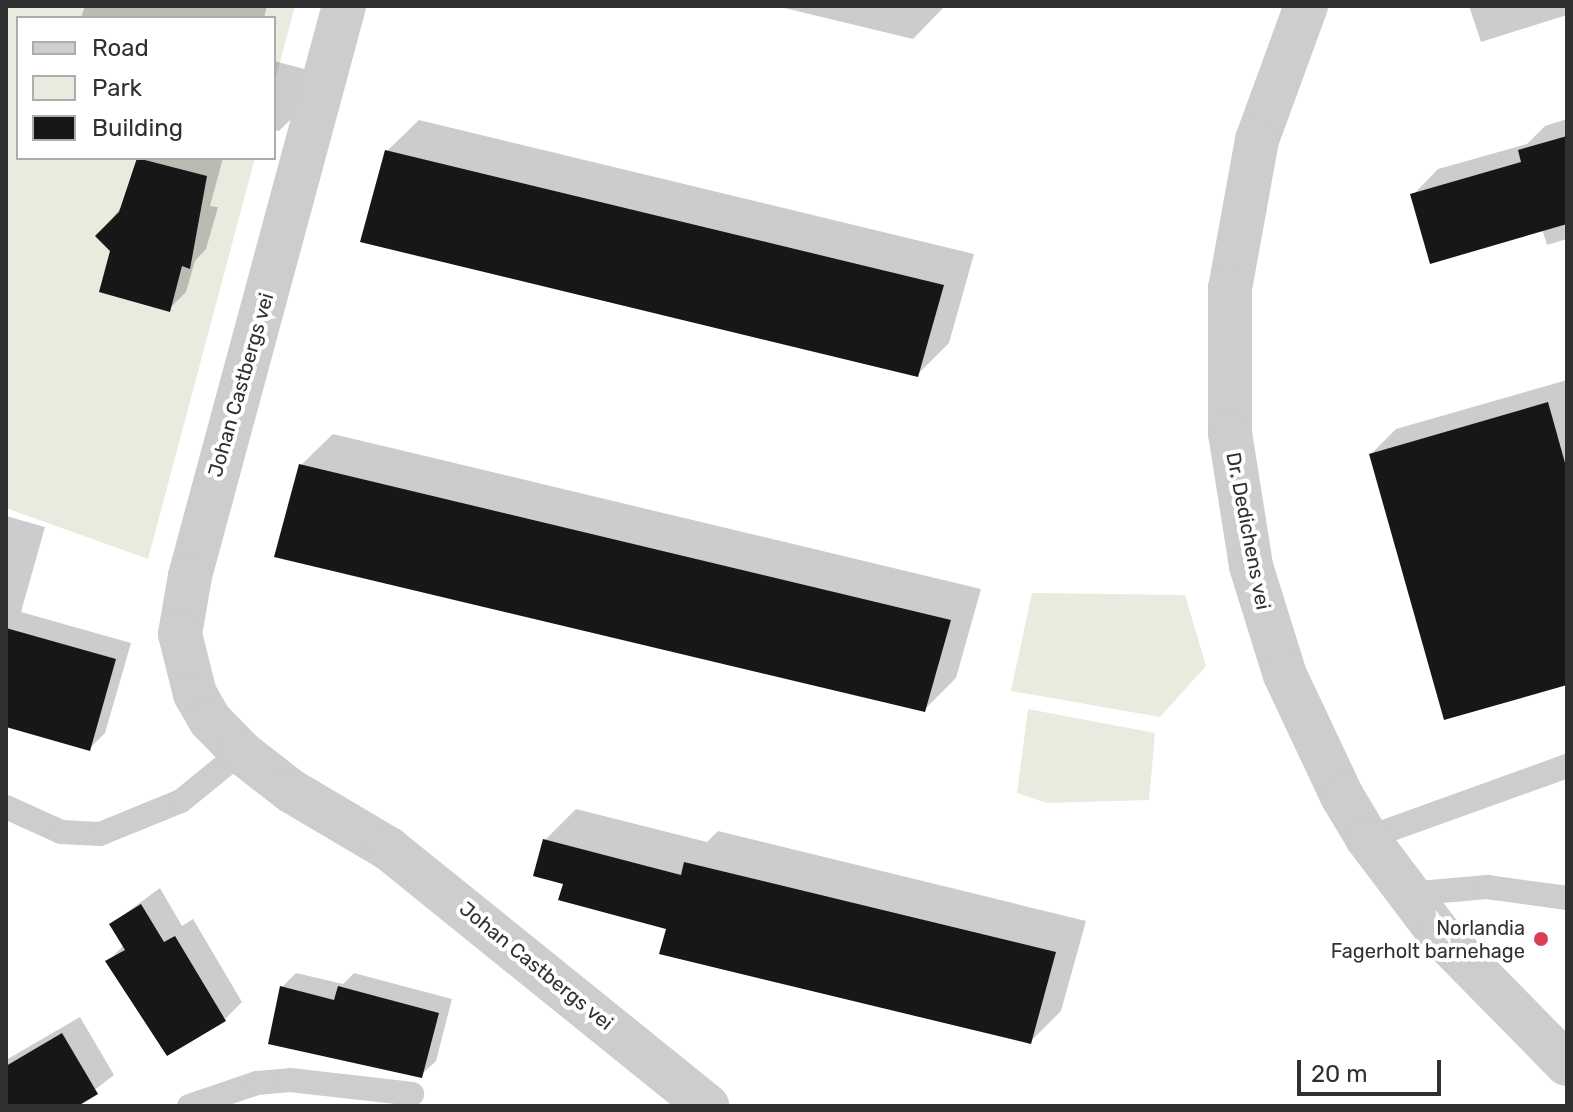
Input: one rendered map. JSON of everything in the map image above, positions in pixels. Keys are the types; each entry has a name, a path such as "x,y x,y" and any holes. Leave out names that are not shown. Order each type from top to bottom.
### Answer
{"street":[{"name":"Johan Castbergs vei","path":"344,6 241,372 180,634 195,694 210,720 241,752 291,791 389,849 707,1106"},
{"name":"Dr. Dedichens vei","path":"1306,6 1269,96 1241,214 1230,288 1230,433 1251,566 1285,675 1342,796 1367,838 1408,894 1489,989 1567,1064"}],"lane":[{"path":"6,807 61,832 100,834 140,822 181,801 241,752"},
{"path":"1367,838 1567,766"},
{"path":"1408,894 1487,887 1567,898"},
{"path":"189,1106 241,1087 290,1080 412,1094"}],"green space":[{"path":"6,6 295,6 276,77 276,16 16,16 16,160 254,160 148,559 6,508"},
{"path":"1032,593 1185,595 1206,666 1160,717 1011,691"},
{"path":"1028,709 1155,733 1149,800 1047,803 1017,793"}],"building":[{"path":"1567,136 1567,224 1430,264 1410,194 1521,162 1518,150"},
{"path":"385,150 944,285 918,377 360,242"},
{"path":"136,160 207,176 190,269 182,266 170,312 99,292 110,251 95,236 119,212"},
{"path":"1548,402 1567,470 1567,685 1444,720 1369,454"},
{"path":"299,464 951,620 925,712 274,557"},
{"path":"6,628 116,659 90,751 6,727"},
{"path":"543,839 681,875 684,862 1056,952 1031,1044 659,954 666,929 558,900 563,884 533,876"},
{"path":"141,904 164,942 175,936 226,1021 167,1056 105,961 125,950 109,924"},
{"path":"280,986 334,1000 338,986 439,1013 422,1078 268,1044"},
{"path":"62,1033 98,1094 78,1106 6,1106 6,1066"}],"place":[{"name":"Norlandia Fagerholt barnehage","path":"1541,939"}]}
